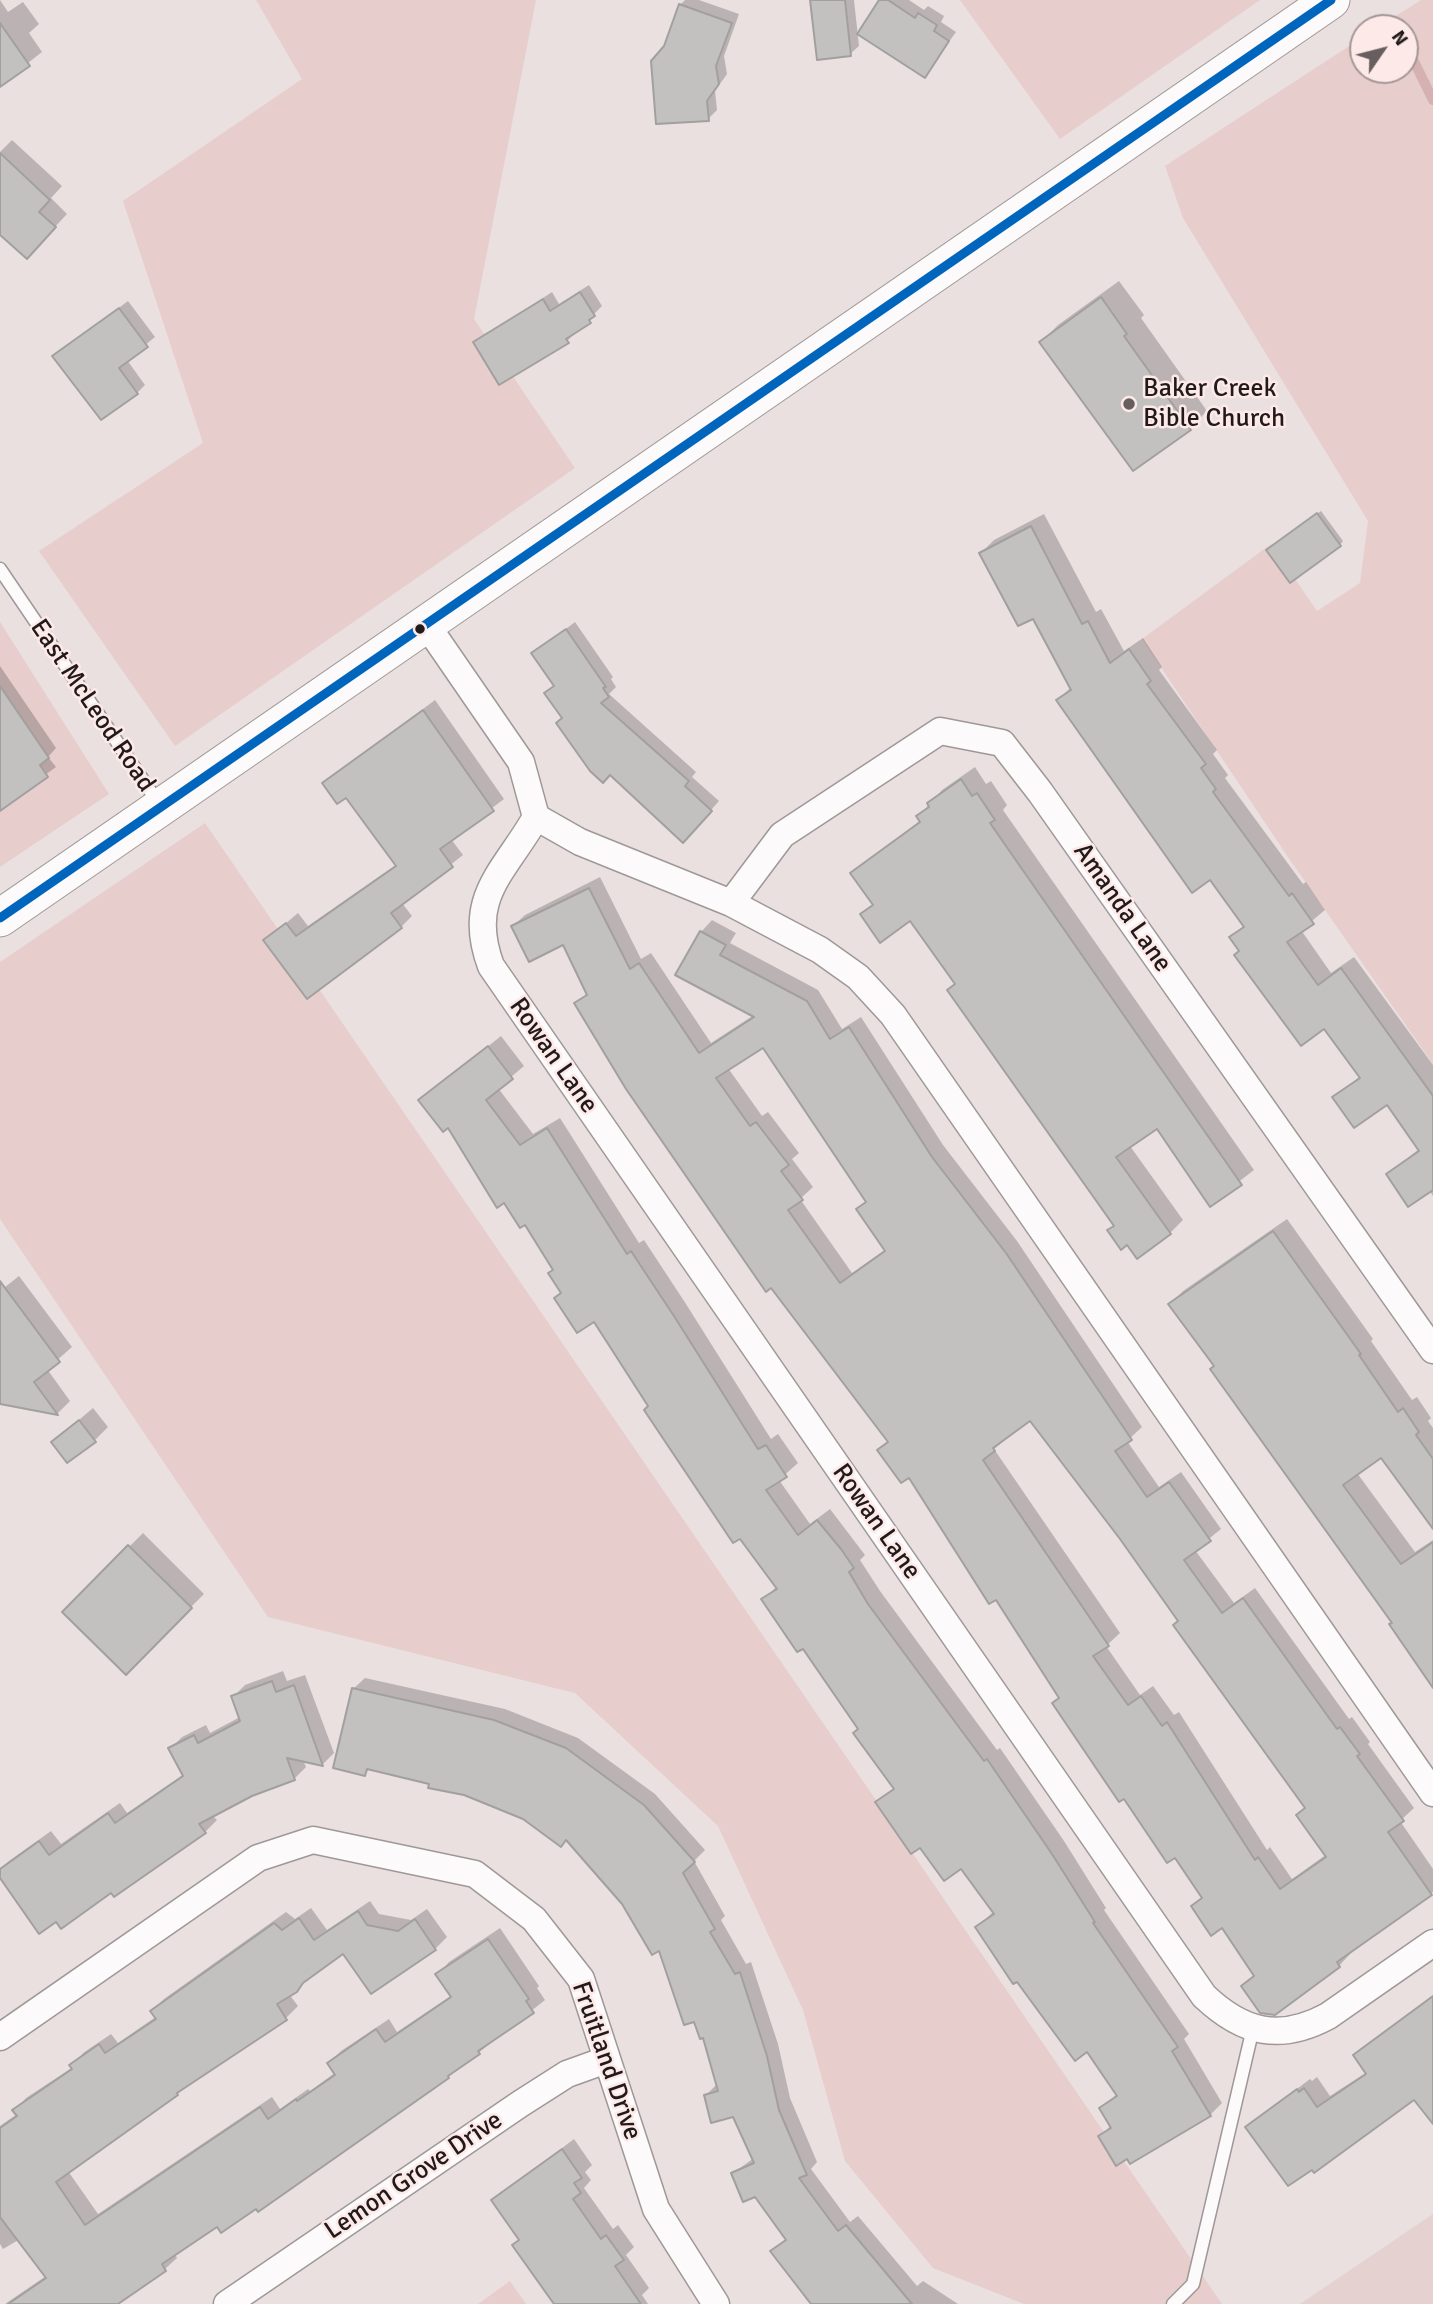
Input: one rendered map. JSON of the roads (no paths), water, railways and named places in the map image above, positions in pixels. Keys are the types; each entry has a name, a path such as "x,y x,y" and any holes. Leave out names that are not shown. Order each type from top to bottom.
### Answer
{"main road":[{"path":"0,918 1331,0"}],"street":[{"path":"426,624 521,762 536,817 580,842 731,903 820,950 858,977 893,1015 1433,1793"},
{"name":"Amanda Lane","path":"731,903 782,835 940,732 1002,743 1040,792 1433,1350"},
{"name":"Rowan Lane","path":"536,817 516,854 494,879 484,902 483,945 491,966 1204,1996 1225,2016 1253,2028 1282,2032 1312,2025 1433,1943"},
{"name":"Fruitland Drive","path":"0,2037 258,1858 313,1840 475,1874 534,1919 581,1979 656,2209 716,2304"},
{"name":"Lemon Grove Drive","path":"227,2304 520,2104 567,2074 606,2060"}],"lane":[{"name":"East McLeod Road","path":"0,569 161,807"},
{"path":"1172,2304 1193,2284 1253,2028"}],"waterway":[{"path":"1419,72 1433,100"}],"place":[{"name":"Baker Creek Bible Church","path":"1129,404"}]}
